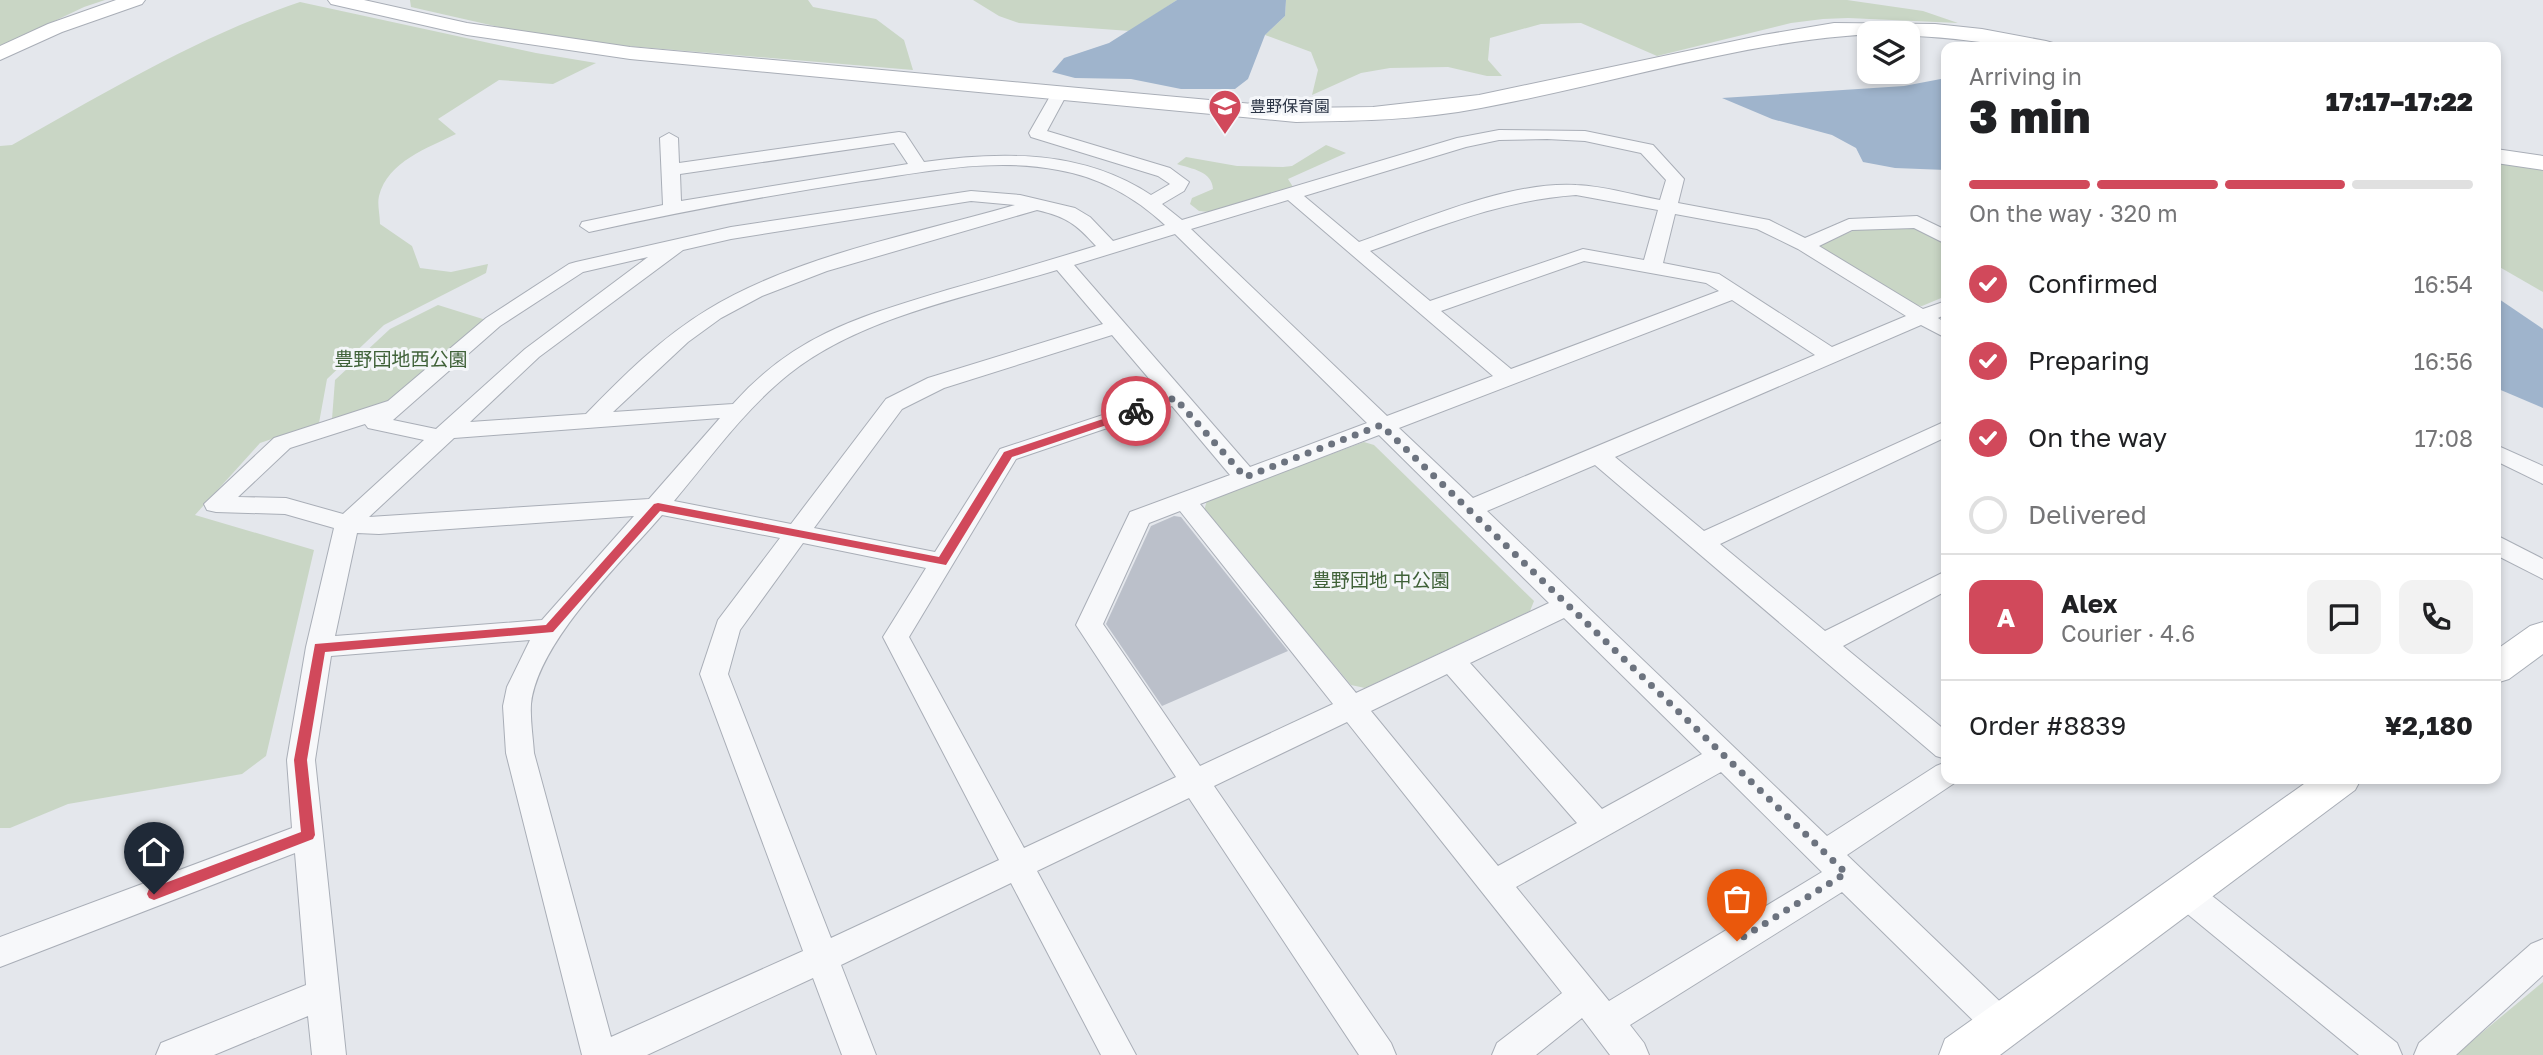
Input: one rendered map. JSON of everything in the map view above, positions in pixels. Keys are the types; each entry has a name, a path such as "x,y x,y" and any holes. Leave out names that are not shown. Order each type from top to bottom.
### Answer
{"street":[{"path":"0,54 72,21 135,0"},
{"path":"338,0 467,29 575,46 700,61 1253,112 1374,114 1479,102 1775,38 1834,29 1935,30 2013,42"},
{"path":"1059,94 1037,133 1164,172 1180,182 1178,187 1152,202"},
{"path":"599,1055 520,753 517,706 521,687 549,629 739,410 791,359 823,339 863,322 1471,140 1499,135 1585,136 1647,149 1675,179 1652,268"},
{"path":"671,170 899,136 919,168"},
{"path":"669,138 672,208"},
{"path":"2501,157 2543,163"},
{"path":"589,226 672,208 976,160 1057,164 1124,184 1152,202 2003,1026"},
{"path":"1356,249 1532,192 1576,190 1762,224 1805,245 1941,329"},
{"path":"1291,194 1507,377"},
{"path":"739,410 594,419 445,434 376,423 494,322 576,268 731,233 971,196 1041,204 1083,221 1110,249"},
{"path":"594,419 638,373 675,341 715,313 750,295 816,267 1041,204"},
{"path":"1805,245 1849,225 1917,222 1941,235"},
{"path":"330,1055 300,760 319,648 347,524 532,353 676,246"},
{"path":"1427,309 1583,255 1712,278 1831,356"},
{"path":"1062,263 1245,477"},
{"path":"1379,1055 1088,625 1139,518 1732,293"},
{"path":"1468,510 1941,309"},
{"path":"859,1055 714,674 727,627 894,404 936,383 1116,327"},
{"path":"1119,1055 1016,867 896,637 1008,454 1175,398"},
{"path":"399,405 282,443 216,504 286,506 347,524 379,526 658,506 942,562"},
{"path":"1702,542 1941,430"},
{"path":"1597,454 1941,744"},
{"path":"2501,455 2543,477"},
{"path":"1185,501 1632,1055"},
{"path":"2501,547 2543,570"},
{"path":"1824,644 1941,583"},
{"path":"610,1055 1195,783 1570,604"},
{"path":"319,648 549,629"},
{"path":"2501,665 2543,635"},
{"path":"1451,660 1597,824"},
{"path":"1494,884 1597,824 1724,756"},
{"path":"1510,1055 1595,1009 1836,863 1941,778"},
{"path":"1962,1055 2334,784"},
{"path":"0,952 308,835"},
{"path":"2185,893 2385,1055"},
{"path":"2431,1055 2543,954"},
{"path":"173,1055 324,994"}],"green space":[{"path":"0,0 105,0 84,7 0,47"},
{"path":"410,0 808,0 813,7 876,19 904,40 913,70 556,40 411,7"},
{"path":"973,0 1177,0 1130,31 1019,23 999,16"},
{"path":"1286,0 1847,0 1923,11 1958,23 1823,19 1791,23 1657,56 1581,23 1541,24 1490,38 1488,60 1502,76 1487,76 1448,67 1390,68 1361,73 1312,95 1318,70 1311,52 1265,35 1285,16"},
{"path":"300,2 536,53 596,63 553,84 499,80 438,119 456,134 410,157 391,174 379,196 380,224 412,246 420,268 451,272 488,264 486,273 384,325 327,379 319,423 260,443 195,515 314,550 266,756 242,774 68,804 10,828 0,828 0,146 12,145 188,49"},
{"path":"1326,145 1346,153 1288,179 1293,187 1209,212 1199,211 1190,204 1192,198 1213,189 1209,178 1177,164 1186,157 1237,166 1292,166"},
{"path":"2501,160 2543,168 2543,292 2501,268"},
{"path":"1914,227 1941,241 1941,298 1922,306 1912,305 1820,249 1820,245 1855,230"},
{"name":"豊野団地西公園","path":"438,305 486,320 389,401 332,419 335,380 390,329"},
{"name":"豊野団地 中公園","path":"1364,442 1374,445 1534,601 1530,611 1365,688 1351,685 1204,511 1207,500"},
{"path":"2543,982 2543,1055 2455,1055"}],"water":[{"path":"1177,0 1286,0 1285,16 1265,35 1248,79 1235,89 1181,89 1131,79 1075,78 1052,72 1064,58 1109,43"},
{"path":"1941,79 1941,170 1895,168 1863,162 1856,148 1832,135 1772,119 1722,98 1904,86"},
{"path":"2501,300 2543,329 2543,408 2501,390"}],"building":[{"path":"1174,516 1181,517 1288,651 1162,706 1106,624 1151,526"}],"way so far":[{"path":"1136,411 1175,398 1245,477 1381,425 1570,604 1846,873 1737,941"}],"place":[{"name":"豊野保育園","path":"1225,136"}],"route":[{"path":"154,894 308,835 300,760 319,648 549,629 658,506 942,562 1008,454 1136,411"}]}
